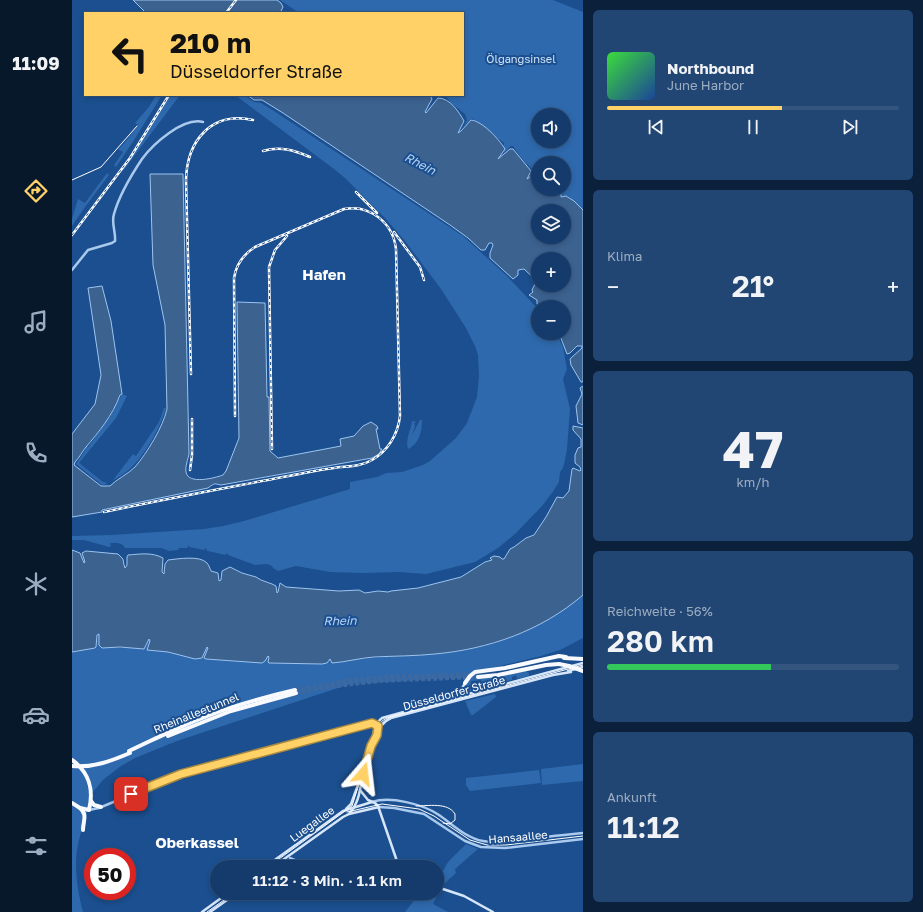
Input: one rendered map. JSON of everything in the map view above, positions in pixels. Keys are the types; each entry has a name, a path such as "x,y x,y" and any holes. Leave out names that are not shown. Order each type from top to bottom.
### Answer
{"highway":[{"path":"465,683 470,676 480,671 505,668 553,657 583,659"},
{"path":"567,657 478,675 498,675 546,665 559,664 583,671"},
{"name":"Rheinalleetunnel","path":"72,765 102,761 130,752 178,728 207,716 245,703 296,692"},
{"path":"72,760 85,773 91,789 89,810 80,808"},
{"path":"91,801 94,805 101,806"},
{"path":"72,803 84,811 86,816 83,830"}],"main road":[{"path":"517,685 571,671 583,665"},
{"path":"514,682 583,665"},
{"name":"Düsseldorfer Straße","path":"377,724 384,718 416,708 514,682 517,685"},
{"name":"Düsseldorfer Straße","path":"416,708 426,703 455,695 460,691 465,683"},
{"name":"Düsseldorfer Straße","path":"382,724 391,718 517,685"},
{"path":"371,746 382,724 377,724"},
{"path":"377,724 377,735"},
{"path":"349,814 356,807 363,774 377,724"},
{"path":"343,811 351,804 363,774"},
{"path":"360,790 368,800 378,806 397,860"},
{"name":"Luegallee","path":"275,860 343,811 372,802"},
{"name":"Luegallee","path":"285,860 349,814 378,806"},
{"path":"444,889 464,896 493,912"},
{"path":"202,912 218,900"},
{"path":"210,912 227,900"}],"street":[{"path":"72,270 89,250 114,242 114,211 130,179 143,158 177,128 188,122 203,122"},
{"name":"Düsseldorfer Straße","path":"89,810 96,809 181,774 364,725 372,723 377,724"},
{"path":"378,806 382,800"},
{"name":"Hansaallee","path":"372,802 382,800 400,801 426,808 478,840 495,842 583,833"},
{"name":"Hansaallee","path":"378,806 420,813 432,818 458,836 476,846 488,848 505,848 583,839"},
{"path":"458,836 464,837 465,833"},
{"path":"293,853 292,856 294,859"},
{"path":"288,858 298,860"}],"green space":[{"name":"Ölgangsinsel","path":"280,0 553,0 583,12 583,210 568,196 571,196 571,156 531,156 531,168 522,159 513,146 511,146 504,153 504,143 472,118 464,126 467,120 465,114 451,103 446,96 464,96 464,12 298,12"},
{"path":"155,96 161,96 116,167 114,165 123,152 118,149 138,125 135,123 149,107"},
{"path":"169,96 179,96 122,171"},
{"path":"236,96 245,96 254,102 261,103 274,111 463,236 507,276 531,302 531,340 560,340 563,347 567,369 563,379 570,409 567,449 563,468 560,472 559,482 552,493 542,506 515,534 498,548 475,562 426,574 399,572 330,572 296,566 278,571 267,564 255,565 228,555 227,553 225,555 207,551 206,548 204,550 189,547 189,545 187,548 179,548 178,550 168,551 161,548 125,548 123,545 118,543 110,543 111,546 109,547 84,540 72,540 72,536 204,529 244,521 350,489 350,482 377,477 386,473 402,472 423,465 430,461 456,438 467,423 477,397 479,376 478,355 475,346 466,328 441,289 405,241 385,218 345,178"},
{"path":"107,173 109,175 72,226 72,219 78,199 85,203"},
{"path":"122,394 127,396 116,418 79,463 107,484 102,485 76,464 86,449 85,448 87,446 88,447 110,417"},
{"path":"164,408 166,408 163,418 153,439 139,459 131,468 113,480 133,454 136,456 159,422"},
{"path":"420,420 422,420 422,424 419,437 415,444 408,449 408,439 412,421 417,422 414,423 415,426 412,435"},
{"path":"583,595 583,638 560,650 479,671 465,681 462,678 350,684 177,741 135,758 121,766 104,779 90,795 90,801 79,840 76,858 79,894 83,912 72,912 72,652 95,648 98,634 99,645 102,648 145,648 149,639 150,641 147,649 168,652 196,659 202,658 207,647 205,659 262,663 269,656 269,663 326,664 330,659 332,663 369,658 457,652 496,643 548,619"},
{"path":"526,671 529,673 529,676 517,679 516,675 512,677 512,680 481,687 481,680 471,681 471,691 455,696 460,693 467,681 477,672 478,678"},
{"path":"495,694 496,697 471,715 465,701"},
{"path":"583,764 583,781 542,785 541,769"},
{"path":"539,770 541,783 470,791 466,785 466,778"},
{"path":"466,844 478,849 455,869 456,873 444,884 444,869 448,862"},
{"path":"414,900 435,900 433,904 448,912 405,912"}],"water":[{"path":"133,0 277,0 283,7 280,12 145,12"},
{"name":"Rhein","path":"248,96 430,96 432,99 425,112 426,113 438,98 446,100 454,106 464,121 458,133 471,120 475,121 495,136 505,149 498,159 510,149 513,149 531,171 527,179 531,176 531,196 566,196 574,201 583,210 583,382 581,382 571,365 570,359 582,348 582,346 577,346 567,354 562,340 571,340 571,300 537,300 529,295 533,292 571,292 571,252 531,252 531,276 524,269 518,270 518,275 513,279 490,258 493,245 492,243 489,243 485,250 481,250 450,225 262,100 254,100"},
{"path":"150,174 183,174 189,454 186,472 188,476 202,480 223,475 239,438 237,302 265,303 270,451 278,458 341,446 340,439 354,436 363,426 371,422 377,426 378,429 376,429 380,449 382,449 379,454 372,458 221,485 215,484 208,488 102,510 102,512 72,517 72,434 95,404 101,375 88,288 102,286 111,321 122,394 120,395 105,423 74,465 101,486 110,486 132,470 140,461 158,432 167,409 165,325 153,265"},
{"path":"583,386 583,425 578,423 576,406 582,394 580,388"},
{"name":"Rhein","path":"573,426 583,428 583,595 550,619 532,628 494,643 455,652 427,655 374,657 332,663 330,659 327,663 322,664 269,663 268,656 262,663 206,659 204,658 208,648 207,647 202,658 195,659 168,652 147,650 150,641 149,639 144,649 120,647 102,648 99,645 99,634 97,635 95,648 72,652 72,550 80,553 84,563 82,553 86,551 118,554 123,559 125,568 127,565 128,555 146,554 159,556 163,558 162,572 164,574 165,564 168,560 188,558 199,559 207,563 211,571 218,573 219,581 221,580 222,571 230,567 276,586 277,593 280,583 286,587 339,591 359,590 365,593 418,588 461,577 485,562 492,560 490,558 494,556 504,559 510,549 526,538 534,535 557,497 563,498 569,491 572,469 581,470 575,463 575,455 578,448 581,447 581,439 573,430"}],"tunnel":[{"path":"295,690 345,681 382,677 478,674"},
{"path":"296,693 329,687 379,681 478,677"}],"tram line":[{"path":"72,180 101,167 137,126"},
{"path":"278,860 352,806 376,730 383,720 583,665"},
{"path":"347,812 382,804 419,809 434,816 470,840 487,845 506,845 583,836"},
{"path":"416,806 443,806 452,810 455,814 455,820 450,824 443,823"},
{"path":"207,912 224,900"}],"railway":[{"path":"227,12 236,0"},
{"path":"72,235 130,158 168,96"},
{"path":"191,374 186,180 187,166 191,153 197,142 204,132 214,125 225,120 238,118 253,120"},
{"path":"263,151 281,149 298,152 310,157"},
{"path":"356,192 377,213"},
{"path":"104,512 330,468 358,465 372,460 383,452 397,429 400,416 396,249 390,231 379,217 363,209 344,209 255,247 241,260 234,278 235,416"},
{"path":"394,232 420,267 424,280"},
{"path":"272,449 269,267 275,250 287,236"},
{"path":"190,470 192,455 192,419"}],"district":[{"name":"Hafen","path":"324,275"},
{"name":"Oberkassel","path":"197,843"}],"route":[{"path":"131,794 181,774 327,734 372,723 377,724 377,735 371,746 363,774"}]}
